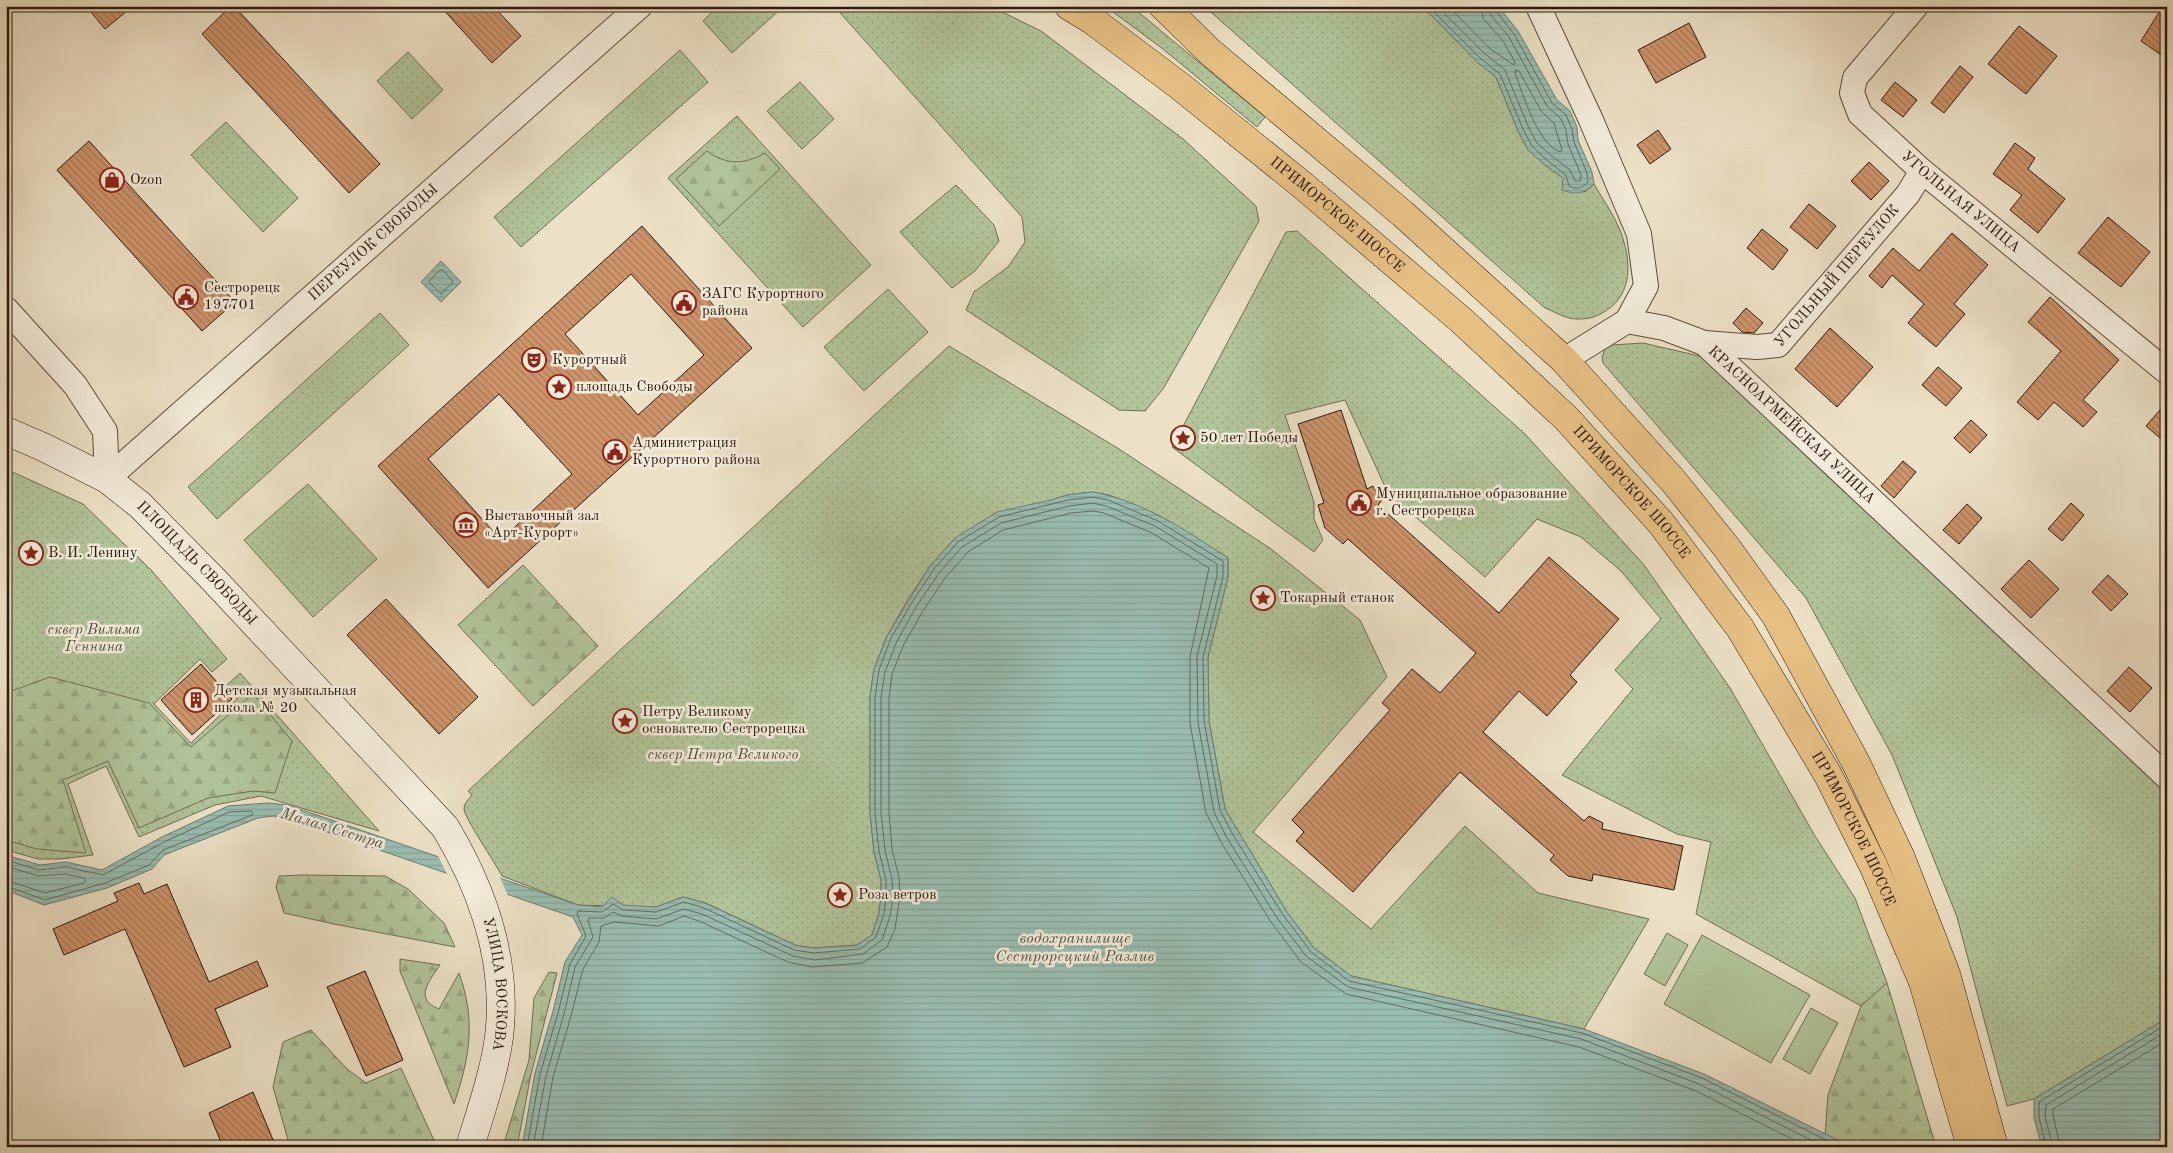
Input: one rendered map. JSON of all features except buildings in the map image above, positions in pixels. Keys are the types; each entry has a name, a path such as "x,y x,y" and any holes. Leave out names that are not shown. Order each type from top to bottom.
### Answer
{"highway":[{"name":"ПРИМОРСКОЕ ШОССЕ","path":"1069,6 1092,20 1181,87 1301,184 1461,320 1567,420 1661,523 1740,628 1841,800 1874,867 1923,982 1971,1147"},
{"name":"ПРИМОРСКОЕ ШОССЕ","path":"1163,6 1209,51 1403,214 1564,360 1675,483 1728,548 1780,625 1856,764 1900,858 1946,974 1994,1147"}],"main road":[{"name":"ПЛОЩАДЬ СВОБОДЫ","path":"6,431 43,447 106,479 140,505 177,542 444,827"},
{"name":"УЛИЦА ВОСКОВА","path":"444,827 460,852 480,894 496,955 500,990 499,1036 489,1087 470,1147"}],"street":[{"name":"ПЕРЕУЛОК СВОБОДЫ","path":"106,479 640,6"},
{"path":"1538,6 1591,120 1639,234 1646,286 1626,321 1564,360"},
{"name":"УГОЛЬНАЯ УЛИЦА","path":"1916,6 1856,78 1852,93 1860,114 1922,171 2167,372"},
{"name":"УГОЛЬНЫЙ ПЕРЕУЛОК","path":"1704,343 1758,347 1778,345 1908,194 1922,171"},
{"path":"6,308 75,385 105,431 106,479"},
{"name":"КРАСНОАРМЕЙСКАЯ УЛИЦА","path":"1626,321 1664,328 1704,343 2167,777"}],"green space":[{"path":"718,6 784,6 732,53 703,21"},
{"path":"834,6 990,6 1041,31 1183,139 1256,206 1259,221 1163,389 1145,411 1119,410 966,310 974,292 1008,267 1025,242 1022,217"},
{"path":"1105,6 1131,6 1265,117 1257,127 1163,49"},
{"path":"1204,6 1422,6 1477,62 1496,77 1518,131 1528,150 1546,166 1585,192 1594,184 1615,219 1627,254 1628,276 1621,295 1607,310 1596,316 1586,318 1569,318 1545,308"},
{"path":"680,50 708,82 521,247 494,217"},
{"path":"408,52 443,90 412,119 377,81"},
{"path":"800,82 834,119 802,149 767,111"},
{"path":"737,116 871,265 803,327 668,178"},
{"path":"226,122 298,198 263,232 191,155"},
{"path":"707,151 721,159 735,162 750,160 765,153 780,169 719,226 676,179"},
{"path":"956,185 994,225 999,241 975,271 952,288 900,232"},
{"path":"1297,231 1525,434 1644,565 1730,688 1815,836 1855,898 1887,983 1861,1006 1696,914 1711,842 1677,834 1562,775 1633,689 1615,670 1661,619 1621,571 1581,537 1537,519 1485,577 1388,493 1345,400 1285,415 1314,502 1314,519 1323,540 1314,552 1172,447 1286,232"},
{"path":"888,289 928,332 864,391 824,347"},
{"path":"380,313 409,345 217,519 188,487"},
{"path":"1643,343 1704,357 2167,787 2167,1018 2034,1099 2007,1106 1957,917 1892,755 1806,598 1603,363 1602,357 1605,349 1612,345"},
{"name":"сквер Петра Великого","path":"949,346 1119,449 1271,549 1360,620 1387,677 1253,832 1371,929 1465,826 1538,893 1649,919 1584,1029 1351,976 1314,948 1287,912 1225,809 1209,721 1208,657 1228,577 1228,558 1160,516 1109,495 1093,492 1067,495 955,538 930,566 887,636 874,669 870,697 870,813 874,852 881,880 881,896 879,913 872,935 857,945 814,948 795,945 706,903 683,897 656,907 578,905 502,876 465,814 466,802 472,795 468,791"},
{"name":"сквер Вилима Геннина","path":"6,469 83,504 152,571 227,659 212,672 200,659 154,704 191,743 237,699 226,686 240,673 379,831 261,796 215,805 139,837 106,766 68,784 93,855 60,859 38,859 6,850"},
{"path":"308,484 377,559 313,617 244,540"},
{"path":"523,565 598,646 533,706 458,625"},
{"path":"50,677 149,703 191,747 253,694 292,741 275,793 253,791 208,798 139,828 108,761 63,780 86,853 37,849 6,840 6,693"},
{"path":"279,876 385,876 408,889 444,923 455,947 284,913 276,887"},
{"path":"1667,933 1688,945 1665,986 1644,974"},
{"path":"1702,935 1810,995 1771,1063 1664,1004"},
{"path":"400,959 440,965 428,983 425,995 431,1005 439,1009 459,973 468,1007 469,1038 464,1070 454,1104 400,971"},
{"path":"549,972 557,973 531,1074 517,1147 503,1147 529,1060 534,998"},
{"path":"1887,983 1936,1147 1852,1147 1825,1135 1828,1095 1861,1006"},
{"path":"1811,1008 1838,1023 1810,1074 1783,1059"},
{"path":"311,1030 347,1069 366,1083 401,1068 437,1147 290,1147 273,1087 283,1042"}],"water":[{"path":"1422,6 1498,6 1518,31 1557,100 1570,111 1577,127 1578,140 1592,172 1594,184 1579,193 1562,190 1563,178 1528,150 1518,131 1496,77 1477,62"},
{"path":"441,261 461,282 441,302 421,282"},
{"name":"водохранилище Сестрорецкий Разлив","path":"1093,492 1129,502 1164,518 1228,558 1228,577 1208,657 1209,721 1225,809 1287,912 1314,948 1351,976 1584,1029 1704,1074 1852,1147 522,1147 535,1073 565,962 582,935 573,917 287,818 273,816 258,818 164,855 152,869 107,888 44,905 6,890 6,855 40,865 66,862 102,870 162,837 228,806 268,803 288,805 578,905 602,907 612,897 623,905 656,907 683,897 705,903 795,945 814,948 857,945 872,935 879,913 881,897 881,880 874,852 870,813 870,697 874,669 887,636 930,566 955,538 997,512 1067,495"},
{"path":"2167,1018 2167,1147 2042,1147 2034,1118 2034,1099"}],"pier":[{"path":"437,854 499,875 509,898 449,878"}],"place":[{"name":"Ozon","path":"112,180"},
{"name":"Сестрорецк 197701","path":"186,297"},
{"name":"ЗАГС Курортного района","path":"684,303"},
{"name":"Курортный","path":"534,360"},
{"name":"площадь Свободы","path":"559,387"},
{"name":"50 лет Победы","path":"1183,438"},
{"name":"Администрация Курортного района","path":"615,452"},
{"name":"Муниципальное образование г. Сестрорецка","path":"1359,503"},
{"name":"Выставочный зал «Арт-Курорт»","path":"466,525"},
{"name":"В. И. Ленину","path":"31,553"},
{"name":"Токарный станок","path":"1263,598"},
{"name":"Детская музыкальная школа № 20","path":"196,700"},
{"name":"Петру Великому основателю Сестрорецка","path":"625,721"},
{"name":"Роза ветров","path":"840,895"}],"water label":[{"name":"Малая Сестра","path":"332,829"}]}
